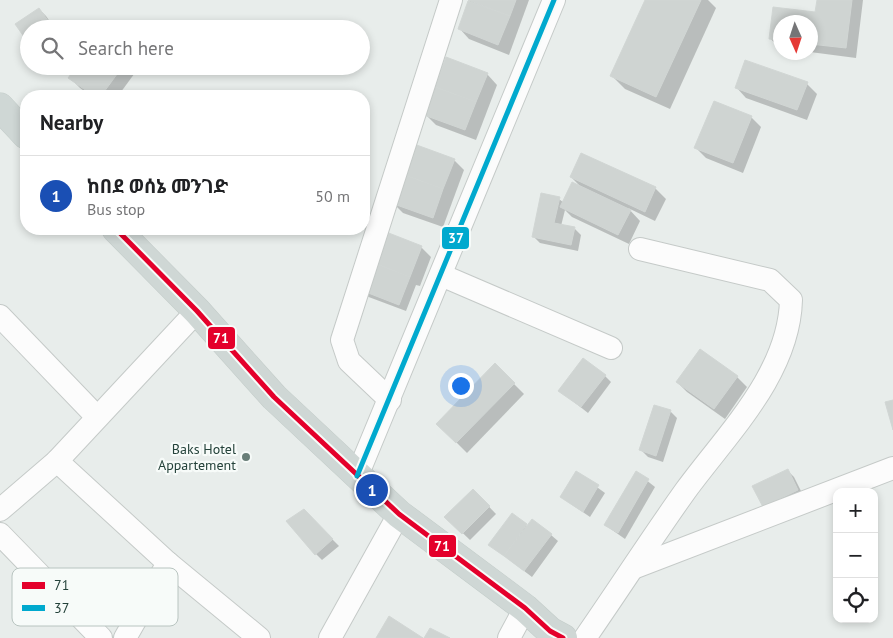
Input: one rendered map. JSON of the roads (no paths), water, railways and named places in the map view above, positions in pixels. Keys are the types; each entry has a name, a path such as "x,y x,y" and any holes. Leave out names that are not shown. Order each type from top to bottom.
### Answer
{"main road":[{"path":"0,107 20,129"},
{"path":"122,235 197,310 274,397 357,476 399,514 525,608 550,631 563,638"}],"street":[{"path":"390,400 349,361 342,340 451,0"},
{"path":"357,476 554,0"},
{"path":"585,638 632,568 765,382 784,342 791,314 791,300 770,280 640,249"},
{"path":"441,275 611,348"},
{"path":"1,506 57,461 197,310"},
{"path":"0,316 97,416"},
{"path":"57,461 174,568"},
{"path":"632,568 893,468"},
{"path":"330,638 399,514"},
{"path":"0,534 33,568"},
{"path":"165,568 168,563"},
{"path":"178,571 259,638"},
{"path":"509,638 525,608"},
{"path":"89,626 101,638"},
{"path":"125,638 132,626"}],"place":[{"name":"Baks Hotel Appartement","path":"246,457"},
{"name":"ከበደ ወሰኔ መንገድ","path":"372,490"}]}
